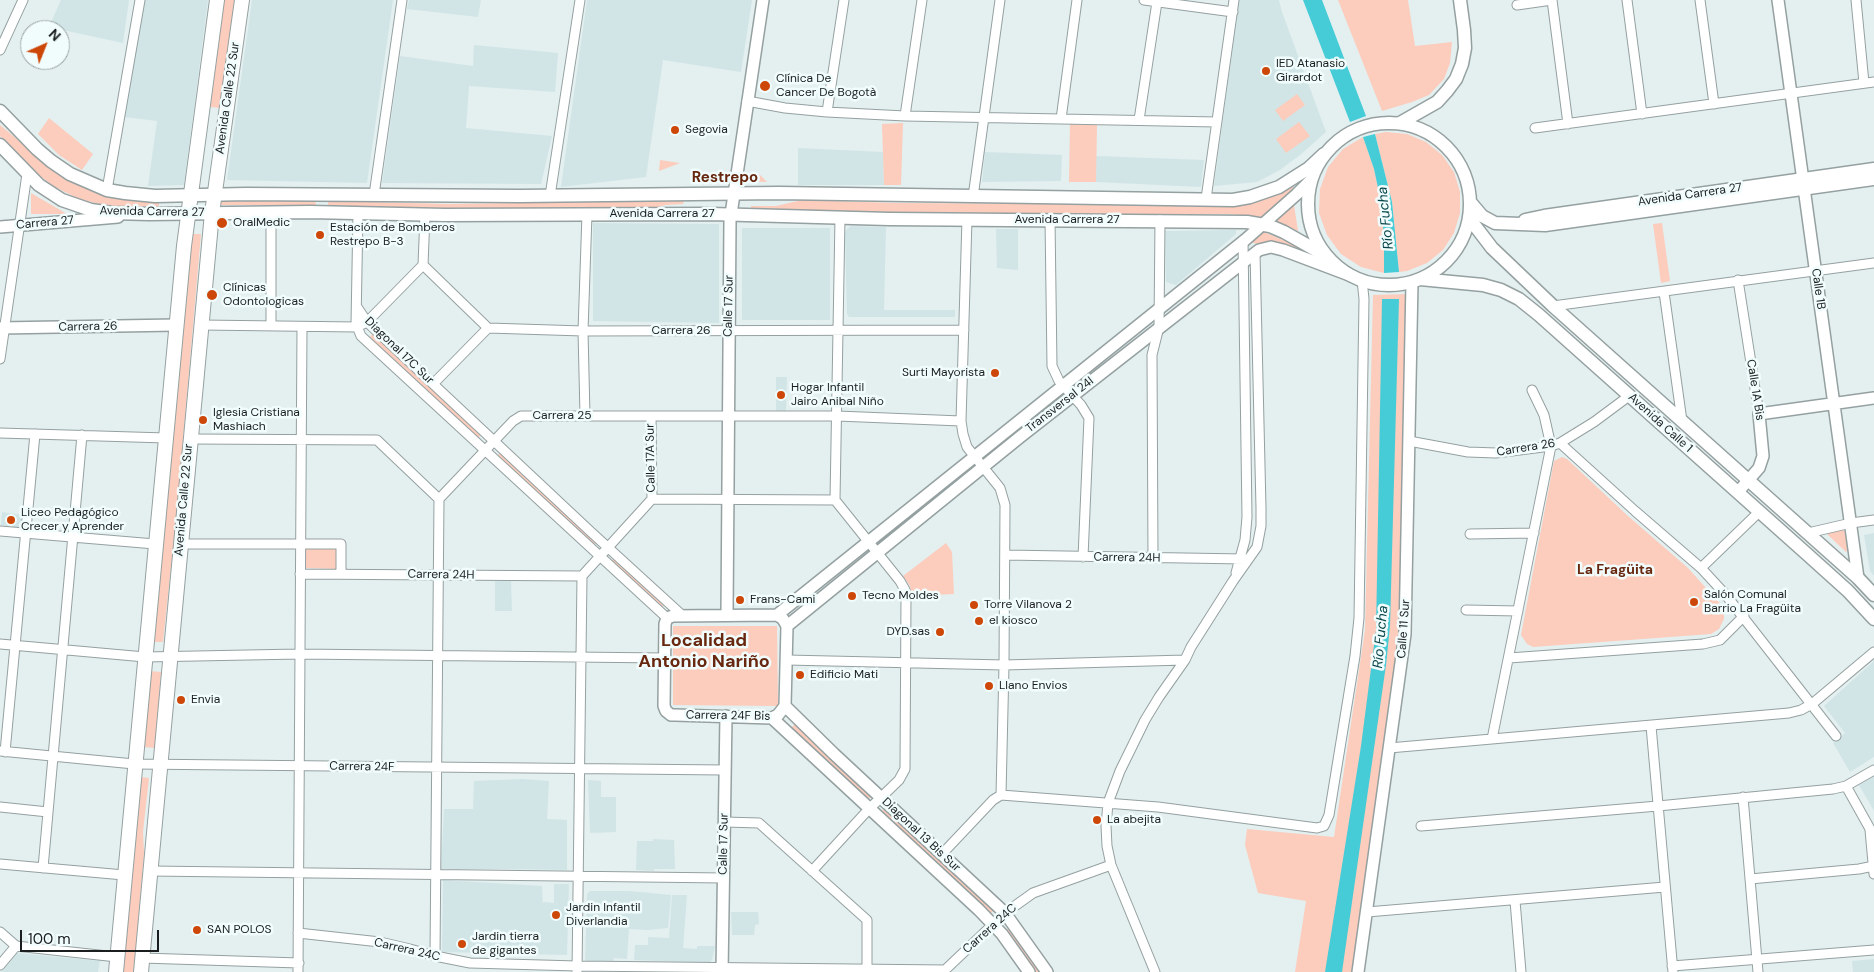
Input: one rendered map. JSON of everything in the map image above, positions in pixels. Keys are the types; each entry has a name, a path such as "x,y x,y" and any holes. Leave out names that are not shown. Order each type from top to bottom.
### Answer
{"main road":[{"name":"Avenida Calle 22 Sur","path":"116,972 176,325 190,195 217,0"},
{"name":"Avenida Calle 22 Sur","path":"141,972 212,213 242,0"},
{"path":"1400,123 1437,102 1448,92 1456,79 1462,64 1465,48 1460,0"},
{"name":"Avenida Carrera 27","path":"0,111 51,161 70,174 107,190 138,195 550,196 784,193 1233,200 1266,192 1292,179 1324,154"},
{"path":"1374,123 1400,123 1419,128 1436,137 1450,150 1461,165 1466,177 1470,203 1469,218 1462,240 1452,256 1437,270 1416,281 1395,285 1381,285 1357,278 1336,265 1323,252 1314,235 1308,217 1307,199 1316,166 1324,154 1341,137 1362,126 1374,123"},
{"name":"Avenida Carrera 27","path":"0,145 27,174 50,193 75,205 91,210 112,212 149,214 320,212 425,215 730,215 1232,221 1263,224 1284,232 1336,265"},
{"name":"Avenida Carrera 27","path":"1804,184 1874,169"},
{"name":"Avenida Carrera 27","path":"1470,203 1489,221 1507,224 1544,216 1804,184 1874,179"},
{"path":"320,195 320,212"},
{"name":"Avenida Calle 1","path":"1469,218 1492,248 1553,306 1858,578 1874,595"},
{"name":"Avenida Calle 1","path":"1416,281 1483,285 1494,287 1510,294 1538,315 1738,492 1848,591 1874,619"}],"street":[{"path":"0,50 23,0"},
{"path":"107,190 140,0"},
{"path":"374,195 402,0"},
{"path":"550,196 580,0"},
{"name":"Calle 17 Sur","path":"727,615 730,215 763,0"},
{"path":"827,112 844,0"},
{"path":"905,116 922,0"},
{"path":"973,196 1000,0"},
{"path":"1061,119 1077,0"},
{"path":"1144,0 1233,12"},
{"path":"1206,199 1234,0"},
{"path":"1517,5 1552,0 1568,124"},
{"path":"1627,0 1642,114"},
{"path":"1700,0 1714,104"},
{"name":"Calle 1B","path":"1778,0 1858,578"},
{"path":"1856,0 1864,83"},
{"path":"1139,120 1157,2"},
{"path":"1535,128 1874,82"},
{"path":"747,101 785,108 827,112 905,116 1217,122"},
{"path":"0,359 2,328 27,174"},
{"name":"Transversal 24I","path":"777,615 1243,241 1311,180"},
{"path":"271,212 271,326"},
{"path":"356,307 358,213"},
{"name":"Carrera 27","path":"0,227 149,214"},
{"path":"585,416 583,331 587,214"},
{"path":"201,325 357,327 367,322 423,266 425,215"},
{"path":"812,871 904,773 906,596 904,590 877,553 835,500 840,217"},
{"path":"967,219 961,421 967,447 996,481 1005,505 1001,795"},
{"path":"1050,219 1050,354 1052,366 1063,386 1073,395 1086,411 1089,418 1083,557"},
{"path":"1153,558 1152,355 1159,327 1160,220"},
{"path":"1234,581 1245,540 1247,517 1243,241"},
{"name":"Transversal 24I","path":"787,626 1073,395 1255,253 1265,247 1283,250 1357,278"},
{"path":"1155,972 1111,864 1107,846 1106,826 1108,803 1120,771 1145,720 1257,547 1261,526 1261,508 1255,253"},
{"path":"1553,306 1874,263"},
{"path":"423,266 488,328 434,384"},
{"path":"942,854 993,800 1001,795 1158,807 1317,828 1324,826 1329,815 1355,656 1360,611 1364,298 1357,278"},
{"name":"Calle 1A Bis","path":"1738,280 1759,414 1763,456 1758,468 1738,492"},
{"name":"Calle 11 Sur","path":"1358,972 1405,634 1409,440 1416,281"},
{"path":"1664,292 1682,421"},
{"name":"Diagonal 17C Sur","path":"356,307 367,322 608,548 684,616"},
{"name":"Diagonal 17C Sur","path":"356,307 357,327 365,340 667,618"},
{"name":"Carrera 26","path":"2,328 176,325"},
{"path":"142,958 298,968 302,327"},
{"name":"Carrera 26","path":"488,328 583,331 838,332 964,330"},
{"path":"1137,345 1152,355"},
{"path":"1492,739 1551,446 1544,415 1532,390"},
{"name":"Carrera 26","path":"1409,440 1468,452 1496,453 1551,446 1560,443 1594,422 1629,396"},
{"path":"1759,414 1874,398"},
{"name":"Carrera 25","path":"439,498 521,416 836,416 961,421"},
{"name":"Calle 17A Sur","path":"651,416 652,499"},
{"path":"0,433 166,438"},
{"path":"2,751 35,434"},
{"path":"43,868 82,435"},
{"path":"190,439 377,440 439,498 435,956"},
{"path":"1560,443 1634,511 1701,568 1744,616 1836,736"},
{"path":"577,969 579,657 582,576 652,499 835,500"},
{"path":"1701,568 1759,512"},
{"path":"1808,533 1850,523 1874,520"},
{"path":"0,531 155,544"},
{"path":"1470,534 1534,533"},
{"path":"180,544 341,544 341,574"},
{"name":"Carrera 24H","path":"1005,555 1249,559"},
{"name":"Carrera 24H","path":"300,574 582,576"},
{"path":"1466,610 1518,611"},
{"path":"0,644 145,657 299,654 664,658 665,624 667,618 673,616 777,615 787,626 785,706"},
{"path":"1509,658 1708,643 1720,640 1744,616"},
{"path":"1389,748 1777,715 1801,710 1812,704 1874,652"},
{"name":"Carrera 24F Bis","path":"664,658 664,706 670,715 772,718 782,712 785,706"},
{"path":"787,660 1004,665 1185,660"},
{"name":"Diagonal 13 Bis Sur","path":"785,706 834,754 1006,913 1048,972"},
{"name":"Calle 17 Sur","path":"722,970 726,716"},
{"name":"Diagonal 13 Bis Sur","path":"772,718 994,924 1029,972"},
{"path":"1651,726 1672,969 1874,950"},
{"name":"Carrera 24F","path":"2,751 134,764 725,770"},
{"path":"1421,826 1834,789 1846,786 1874,770"},
{"path":"1750,879 1874,869 1872,832 1846,786"},
{"path":"1743,797 1758,972"},
{"path":"0,807 48,812"},
{"path":"724,822 759,823 867,920 867,968"},
{"path":"0,864 124,875"},
{"name":"Carrera 24C","path":"298,933 380,942 470,963 577,969 790,970 867,968 945,971 1006,913 1033,893 1111,864"},
{"path":"150,871 724,878"},
{"path":"1367,912 1666,887"},
{"path":"1515,901 1521,972"},
{"path":"0,932 16,946 117,957"},
{"path":"0,964 16,946"}],"shaded area":[{"path":"61,0 129,0 123,43 70,32 70,20 52,20"},
{"path":"144,0 208,0 184,185 148,186 157,121 124,117"},
{"path":"224,0 235,0 220,108 210,107"},
{"path":"252,0 393,0 367,183 227,180"},
{"path":"409,0 481,0 478,17 407,9"},
{"path":"587,0 752,0 741,72 663,60 646,177 561,187"},
{"name":"IED Atanasio Girardot","path":"1239,0 1279,0 1326,132 1280,170 1257,182 1214,186"},
{"path":"1338,0 1408,0 1415,46 1452,42 1450,63 1444,79 1429,95 1382,111"},
{"path":"474,45 558,53 555,92 469,86 466,128 552,136 541,184 382,183 400,56 473,66"},
{"path":"1297,94 1305,105 1283,121 1275,110"},
{"path":"49,118 93,154 82,170 59,155 38,134"},
{"path":"1299,122 1310,136 1286,153 1276,139"},
{"path":"903,123 901,185 884,185 882,124"},
{"path":"1070,124 1097,125 1096,182 1069,182"},
{"path":"0,125 54,170 159,202 159,207 108,206 79,199 53,186 24,163 0,136"},
{"path":"1386,132 1407,134 1426,142 1442,155 1454,172 1460,192 1460,213 1454,233 1443,250 1427,263 1399,272 1392,202 1375,134"},
{"path":"1363,137 1374,169 1381,202 1384,273 1361,267 1341,254 1327,235 1319,213 1320,189 1328,167 1343,149"},
{"path":"798,148 883,152 884,185 798,185"},
{"path":"985,152 1062,155 1061,181 982,182"},
{"path":"1096,156 1204,160 1201,187 1096,182"},
{"path":"660,160 680,163 659,171"},
{"path":"745,174 759,174 767,182 746,181"},
{"path":"1293,187 1296,190 1263,219 1225,214 981,214 751,209 751,206 776,206 802,200 1227,207 1243,204"},
{"path":"31,193 67,214 31,214"},
{"path":"315,199 316,205 219,205 220,200"},
{"path":"328,201 448,204 684,201 683,204 665,205 657,208 566,209 328,207"},
{"path":"1294,205 1298,231 1274,221"},
{"path":"593,223 719,224 719,323 593,321"},
{"path":"1662,223 1670,281 1661,283 1653,224"},
{"path":"851,226 886,227 884,310 955,310 955,317 849,317 847,314 845,231"},
{"path":"742,228 830,228 830,320 742,320"},
{"path":"996,229 1018,229 1018,270 997,268"},
{"path":"1236,230 1236,234 1176,285 1166,282 1165,231"},
{"path":"1262,231 1306,250 1305,254 1249,242"},
{"path":"192,234 201,234 176,519 163,642 153,642"},
{"path":"1408,294 1401,618 1368,874 1352,972 1295,972 1306,901 1258,893 1245,845 1247,829 1334,837 1365,630 1373,295"},
{"path":"374,332 482,434 477,439 370,337"},
{"name":"Hogar Infantil Jairo Anibal Niño","path":"776,377 787,377 786,412 776,412"},
{"path":"502,451 598,541 592,547 496,457"},
{"path":"1562,457 1567,459 1628,516 1688,568 1724,608 1724,619 1719,629 1711,634 1533,647 1527,644 1521,635 1554,461"},
{"name":"Liceo Pedagógico Crecer y Aprender","path":"2,512 22,515 20,528 1,525"},
{"path":"1842,529 1846,533 1848,549 1846,552 1826,533"},
{"path":"1874,533 1874,576 1870,571 1864,535"},
{"path":"946,543 952,552 954,594 911,596 910,586 903,576"},
{"path":"305,547 337,548 337,569 304,568"},
{"path":"615,557 666,603 661,608 610,562"},
{"path":"495,581 511,581 512,611 495,611"},
{"path":"673,626 777,626 778,706 673,705"},
{"path":"1874,661 1874,757 1850,772 1833,743 1845,733 1824,706"},
{"path":"149,671 161,672 155,748 143,747"},
{"path":"795,724 872,795 868,800 791,728"},
{"path":"1874,776 1874,811 1859,785"},
{"path":"140,777 149,778 143,832 144,853 134,972 123,972"},
{"path":"522,779 549,781 547,819 567,820 567,870 441,869 444,809 473,809 474,781"},
{"path":"588,780 601,781 601,797 616,797 616,832 590,833"},
{"path":"886,807 995,909 990,914 881,812"},
{"path":"653,839 674,840 675,869 636,870 637,841 653,841"},
{"path":"443,880 542,886 543,909 543,902 554,903 554,884 569,884 567,955 442,952"},
{"path":"590,891 629,891 671,895 668,928 629,929 627,959 614,958 613,963 585,962 587,894"},
{"path":"672,895 687,895 683,948 697,949 697,946 715,946 712,960 709,963 634,960 635,945 648,945 648,937 669,938"},
{"path":"731,912 758,912 759,924 755,925 754,935 732,935"},
{"path":"1010,927 1042,972 1034,972 1005,931"},
{"path":"17,953 100,961 98,972 0,972"},
{"path":"1874,959 1874,972 1853,972 1852,961"}],"water":[{"path":"1303,0 1322,0 1366,116 1350,122"},
{"name":"Río Fucha","path":"1375,134 1392,202 1399,272 1384,273 1381,202 1374,169 1363,137"},
{"name":"Río Fucha","path":"1382,299 1399,299 1390,626 1342,972 1325,972 1361,746 1376,630"}],"place":[{"name":"IED Atanasio Girardot","path":"1266,71"},
{"name":"Clínica De Cancer De Bogotà","path":"765,86"},
{"name":"Segovia","path":"675,130"},
{"name":"OralMedic","path":"222,223"},
{"name":"Estación de Bomberos Restrepo B-3","path":"320,235"},
{"name":"Clínicas Odontologicas","path":"212,295"},
{"name":"Surti Mayorista","path":"995,373"},
{"name":"Hogar Infantil Jairo Anibal Niño","path":"781,395"},
{"name":"Iglesia Cristiana Mashiach","path":"203,420"},
{"name":"Liceo Pedagógico Crecer y Aprender","path":"11,520"},
{"name":"Tecno Moldes","path":"852,596"},
{"name":"Frans-Cami","path":"740,600"},
{"name":"Salón Comunal Barrio La Fragüita","path":"1694,602"},
{"name":"Torre Vilanova 2","path":"974,605"},
{"name":"el kiosco","path":"979,621"},
{"name":"DYD.sas","path":"940,632"},
{"name":"Edificio Mati","path":"800,675"},
{"name":"Llano Envios","path":"989,686"},
{"name":"Envia","path":"181,700"},
{"name":"La abejita","path":"1097,820"},
{"name":"Jardin Infantil Diverlandia","path":"556,915"},
{"name":"SAN POLOS","path":"197,930"},
{"name":"Jardin tierra de gigantes","path":"462,944"}],"district":[{"name":"Restrepo","path":"725,178"},
{"name":"La Fragüita","path":"1615,570"},
{"name":"Localidad Antonio Nariño","path":"704,651"}]}
